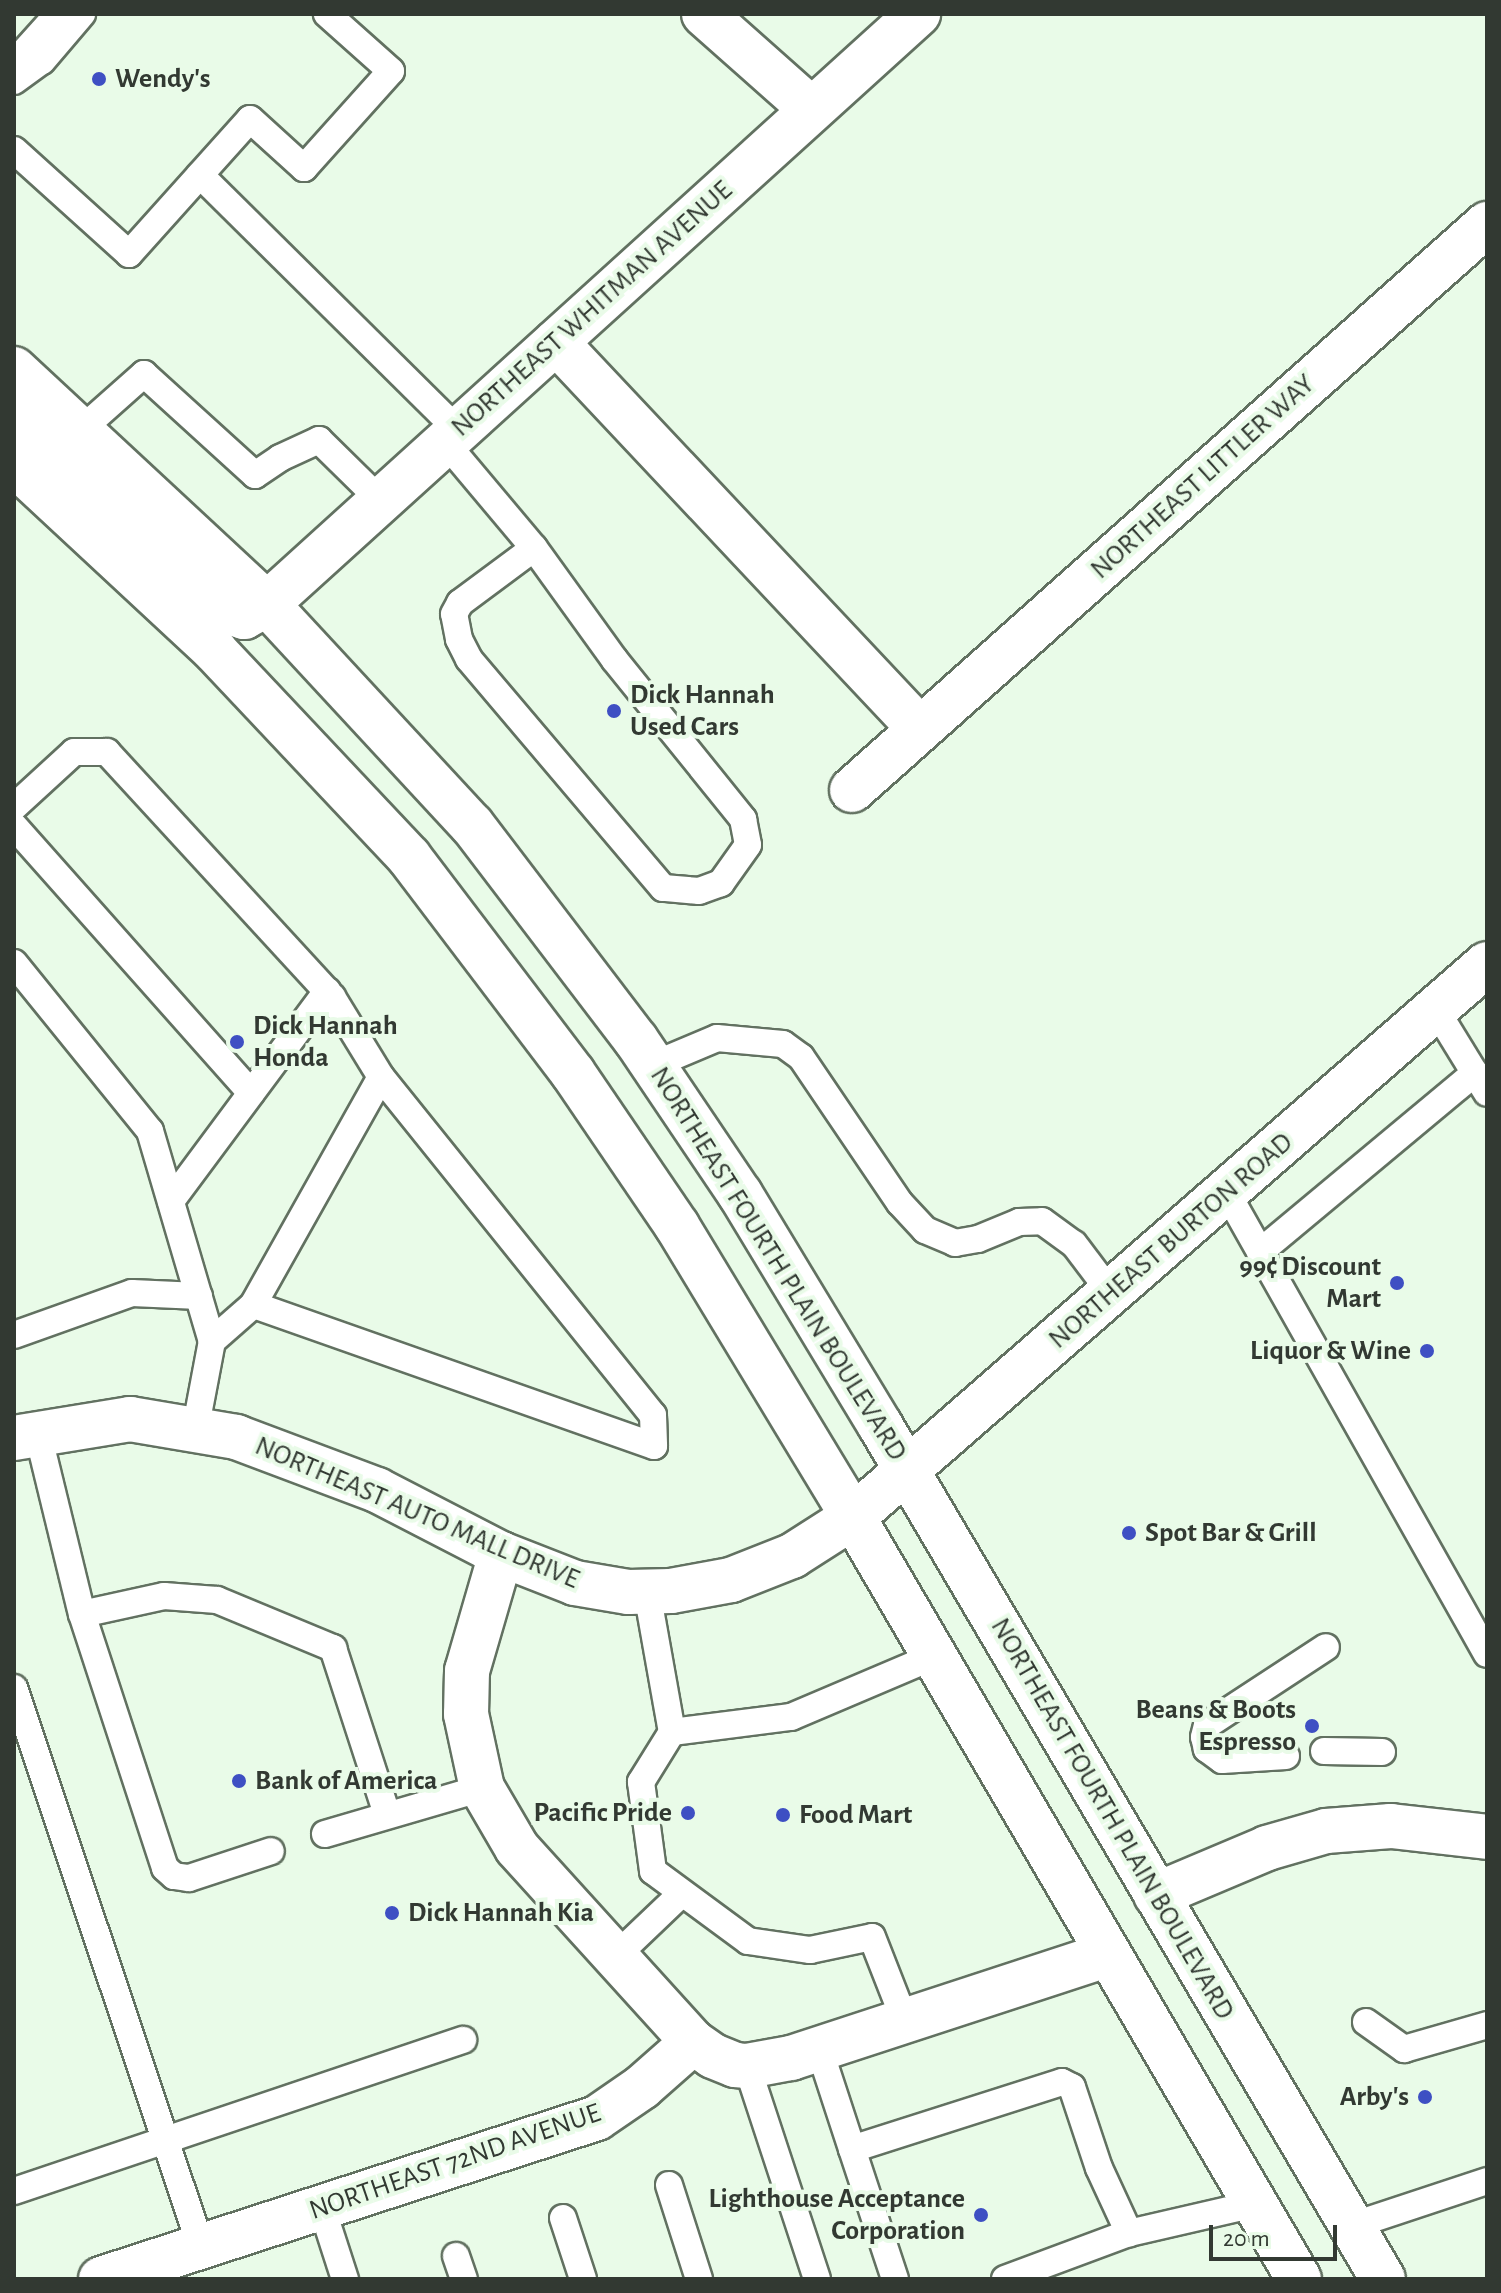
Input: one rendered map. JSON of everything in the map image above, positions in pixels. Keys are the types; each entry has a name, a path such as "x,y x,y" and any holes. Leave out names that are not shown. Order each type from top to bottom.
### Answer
{"street":[{"path":"704,14 812,110"},
{"name":"NORTHEAST WHITMAN AVENUE","path":"267,604 918,14"},
{"name":"NORTHEAST LITTLER WAY","path":"852,790 1487,224"},
{"path":"556,342 920,729"},
{"name":"NORTHEAST FOURTH PLAIN BOULEVARD","path":"14,369 267,604 472,825 564,941 653,1065 740,1194 907,1470 1383,2279"},
{"path":"14,421 228,612 244,617 267,604"},
{"path":"14,464 215,651 409,857 564,1060 670,1215 853,1517 1255,2204 1287,2276"},
{"name":"NORTHEAST BURTON ROAD","path":"853,1517 1487,964"},
{"name":"NORTHEAST AUTO MALL DRIVE","path":"26,1436 130,1419 236,1437 377,1490 501,1554 575,1583 628,1592 731,1580 792,1556 853,1517"},
{"path":"501,1554 467,1671 466,1714 482,1788 517,1848 693,2042 713,2056 735,2065 747,2066 819,2048 1107,1955"},
{"path":"1156,1895 1267,1848 1326,1831 1391,1826 1487,1837"},
{"name":"NORTHEAST 72ND AVENUE","path":"101,2279 597,2118 617,2106 693,2042"}],"lane":[{"path":"14,63 58,14"},
{"path":"14,81 42,61 82,14"},
{"path":"14,150 129,254 250,119 304,168 391,71 327,14"},
{"path":"200,175 451,436 534,548 614,659 743,819 748,845 721,883 699,891 663,888 469,659 459,639 454,614 460,603 534,548"},
{"path":"82,429 144,374 255,475 280,458 319,440 381,501"},
{"path":"14,807 74,752 107,752 327,991 381,1077 653,1415 654,1446 253,1305"},
{"path":"14,826 251,1093"},
{"path":"14,963 150,1131 212,1341 195,1431"},
{"path":"171,1201 327,991"},
{"path":"1260,1252 1481,1083 1436,1010"},
{"path":"653,1065 717,1038 783,1044 801,1057 900,1203 925,1230 955,1243 978,1239 1019,1222 1042,1221 1074,1244 1111,1293"},
{"path":"212,1341 253,1305 381,1077"},
{"path":"1227,1193 1487,1654"},
{"path":"14,1335 132,1293 199,1296"},
{"path":"26,1436 165,1868 174,1876 189,1878 271,1851"},
{"path":"647,1592 672,1732 641,1782 653,1871 748,1941 810,1950 872,1937 905,2021"},
{"path":"82,1614 164,1596 217,1600 333,1648 387,1814"},
{"path":"1286,1756 1222,1760 1207,1749 1204,1737 1207,1725 1326,1647"},
{"path":"672,1732 791,1717 935,1656"},
{"path":"14,1688 201,2247"},
{"path":"1324,1751 1382,1752"},
{"path":"325,1834 482,1788"},
{"path":"616,1956 681,1894"},
{"path":"1366,2022 1404,2049 1487,2025"},
{"path":"14,2191 463,2040"},
{"path":"819,2048 895,2279"},
{"path":"747,2066 817,2279"},
{"path":"852,2149 1062,2082 1072,2087 1099,2168 1129,2233"},
{"path":"1351,2226 1487,2181"},
{"path":"669,2185 699,2279"},
{"path":"1005,2279 1129,2233 1255,2204"},
{"path":"322,2208 345,2279"},
{"path":"563,2218 583,2279"}],"place":[{"name":"Wendy's","path":"99,79"},
{"name":"Dick Hannah Used Cars","path":"614,711"},
{"name":"Dick Hannah Honda","path":"237,1042"},
{"name":"99¢ Discount Mart","path":"1397,1283"},
{"name":"Liquor & Wine","path":"1427,1351"},
{"name":"Spot Bar & Grill","path":"1129,1533"},
{"name":"Beans & Boots Espresso","path":"1312,1726"},
{"name":"Bank of America","path":"239,1781"},
{"name":"Pacific Pride","path":"688,1813"},
{"name":"Food Mart","path":"783,1815"},
{"name":"Dick Hannah Kia","path":"392,1913"},
{"name":"Arby's","path":"1425,2097"},
{"name":"Lighthouse Acceptance Corporation","path":"981,2215"}]}
